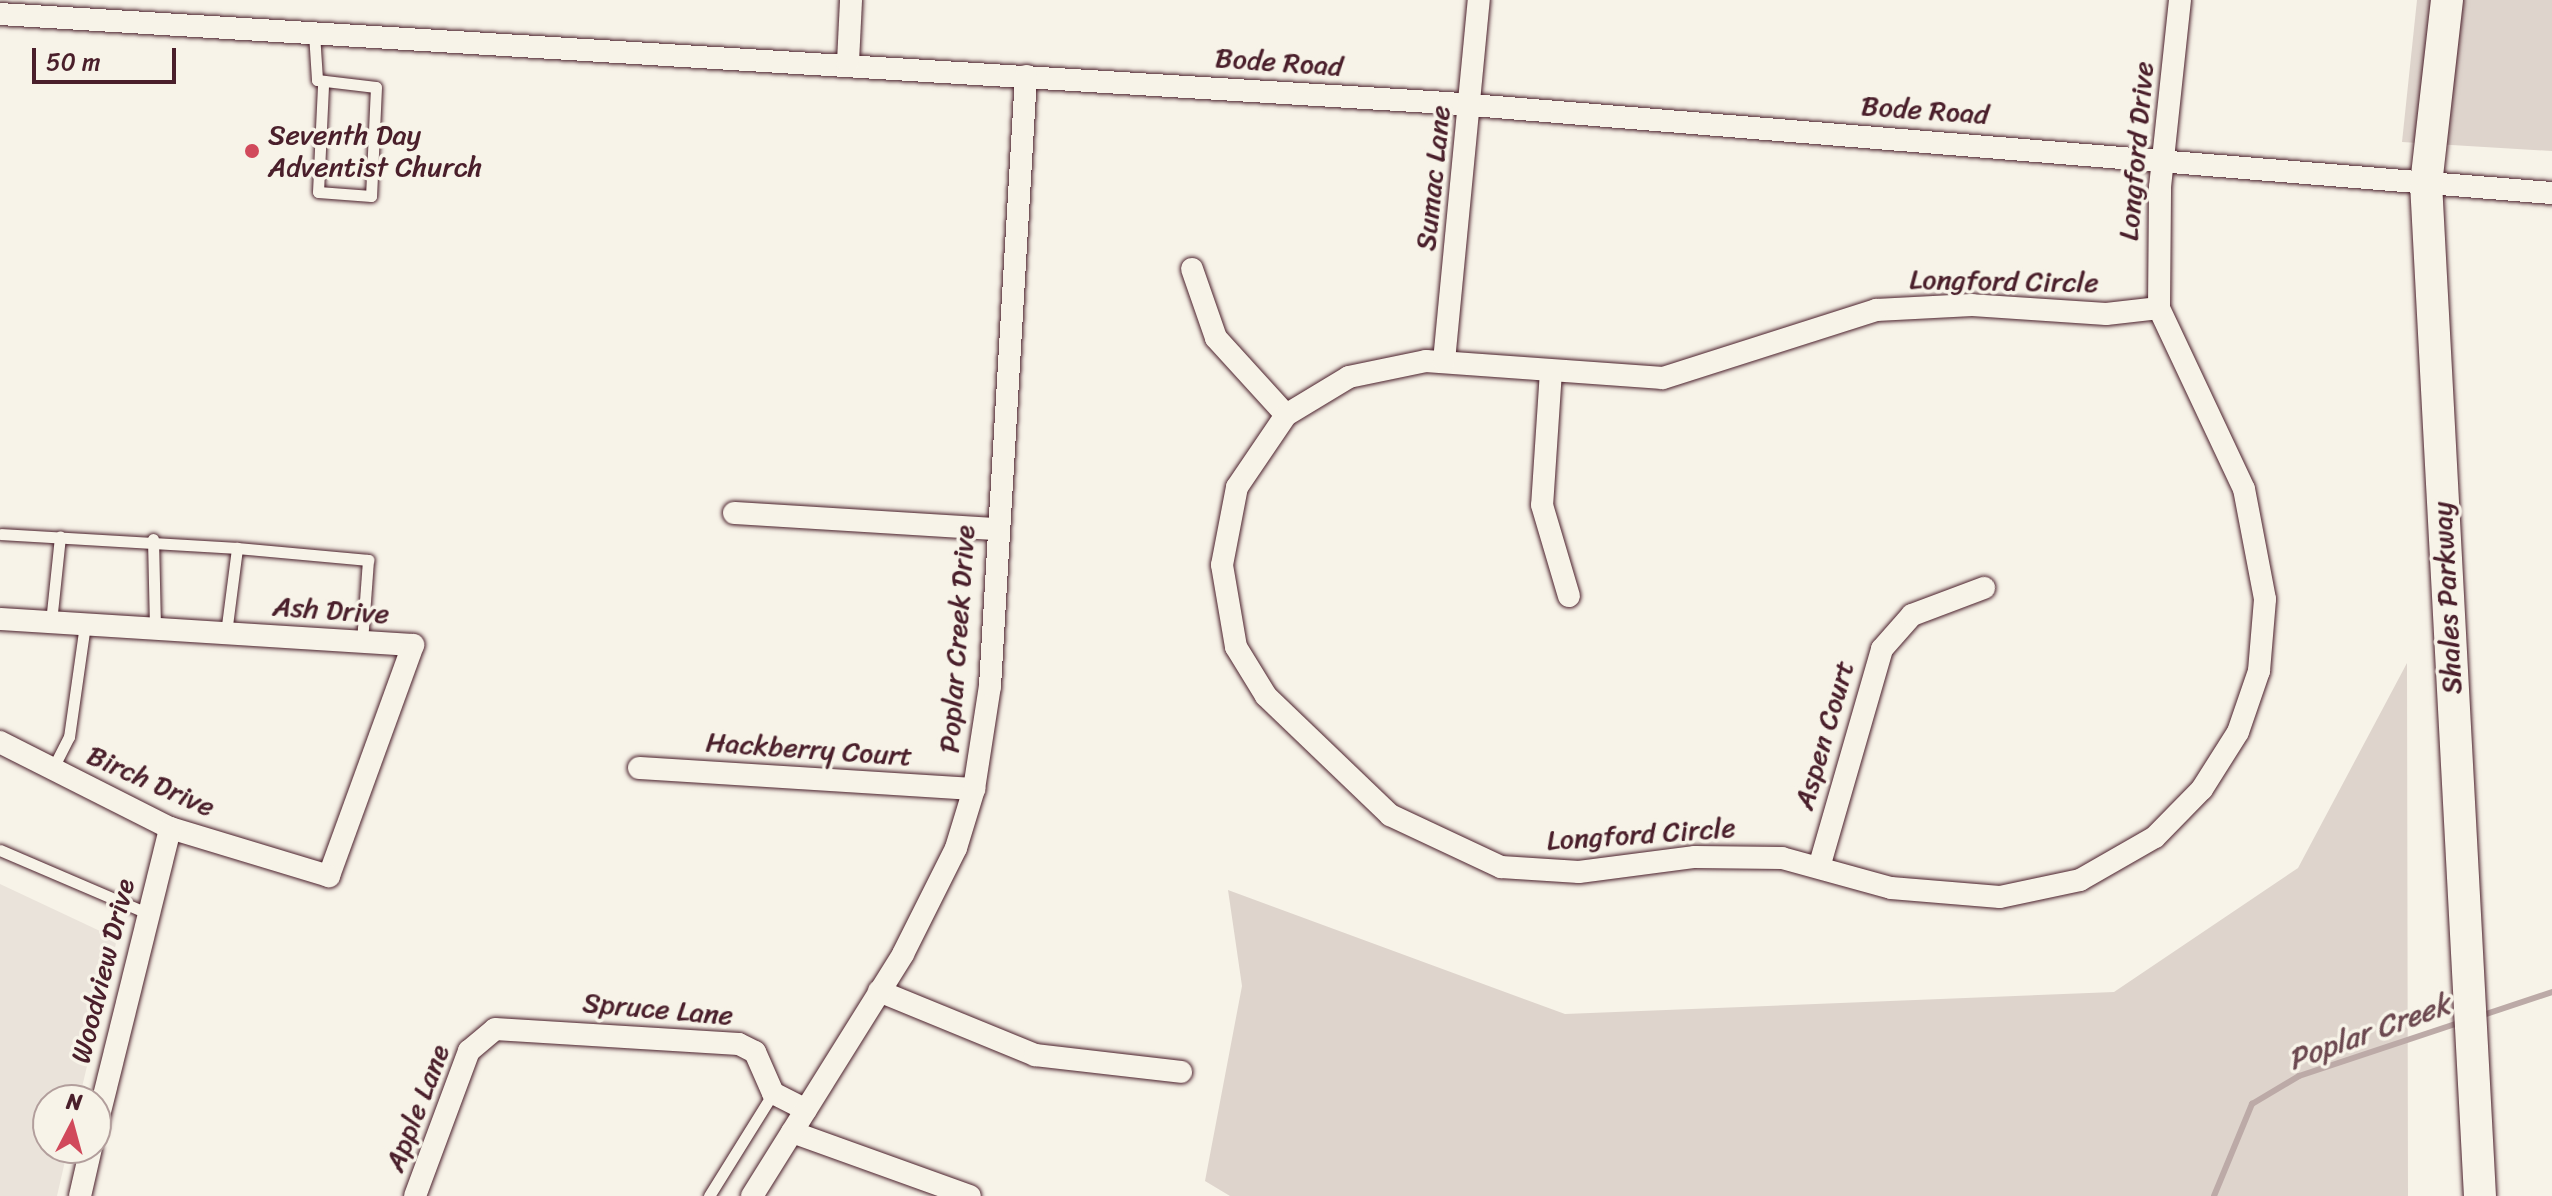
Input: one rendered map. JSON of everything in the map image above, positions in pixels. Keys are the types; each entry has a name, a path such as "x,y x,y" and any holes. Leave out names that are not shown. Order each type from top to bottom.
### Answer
{"street":[{"path":"848,62 851,0"},
{"name":"Sumac Lane","path":"1444,361 1479,0"},
{"name":"Longford Drive","path":"2159,308 2162,158 2180,0"},
{"name":"Shales Parkway","path":"2447,0 2426,183 2465,969 2480,1196"},
{"name":"Bode Road","path":"0,14 848,62 2162,158 2552,193"},
{"name":"Poplar Creek Drive","path":"752,1196 936,893 974,789 990,686 996,529 1026,76"},
{"path":"1192,269 1206,317 1231,362 1286,415"},
{"name":"Longford Circle","path":"1972,305 2080,315 2159,308 2244,489 2262,559 2259,671 2221,762 2155,837 2080,880 2037,892 1951,896 1891,888 1820,864 1733,855 1543,873 1467,857 1390,815 1266,696 1227,618 1222,565 1237,487 1286,415 1349,377 1444,361 1551,371 1693,373 1876,310 1972,305"},
{"path":"1551,371 1542,505 1569,596"},
{"path":"734,513 996,529"},
{"name":"Aspen Court","path":"1820,864 1882,649 1912,615 1984,588"},
{"name":"Ash Drive","path":"0,619 413,645 329,876"},
{"name":"Birch Drive","path":"0,742 170,828 329,876"},
{"name":"Hackberry Court","path":"639,768 974,789"},
{"name":"Woodview Drive","path":"107,1084 170,828"},
{"path":"879,991 1035,1055 1181,1072"},
{"name":"Spruce Lane","path":"476,1041 512,1028 739,1044 755,1052 773,1093"},
{"name":"Apple Lane","path":"415,1196 476,1041"},
{"path":"773,1093 806,1110"},
{"path":"792,1132 970,1196"},
{"path":"80,1196 87,1164"}],"lane":[{"path":"314,33 313,73 323,84 376,87 371,196 318,192 323,84"},
{"path":"1,534 153,539 368,560 362,642"},
{"path":"51,622 60,536"},
{"path":"153,539 155,629"},
{"path":"226,633 237,548"},
{"path":"53,768 69,737 85,624"},
{"path":"0,850 149,914"},
{"path":"709,1196 773,1093"}],"shaded area":[{"path":"2417,0 2552,0 2552,151 2402,142"},
{"path":"2407,663 2408,1196 1230,1196 1205,1181 1242,986 1228,890 1565,1014 2114,992 2298,868"},
{"path":"0,884 117,939 83,1084 32,1084 32,1164 64,1164 57,1196 0,1196"}],"waterway":[{"name":"Poplar Creek","path":"2480,1016 2552,992"},
{"name":"Poplar Creek","path":"2214,1196 2252,1104 2299,1076 2461,1022"}],"place":[{"name":"Seventh Day Adventist Church","path":"252,151"}]}
